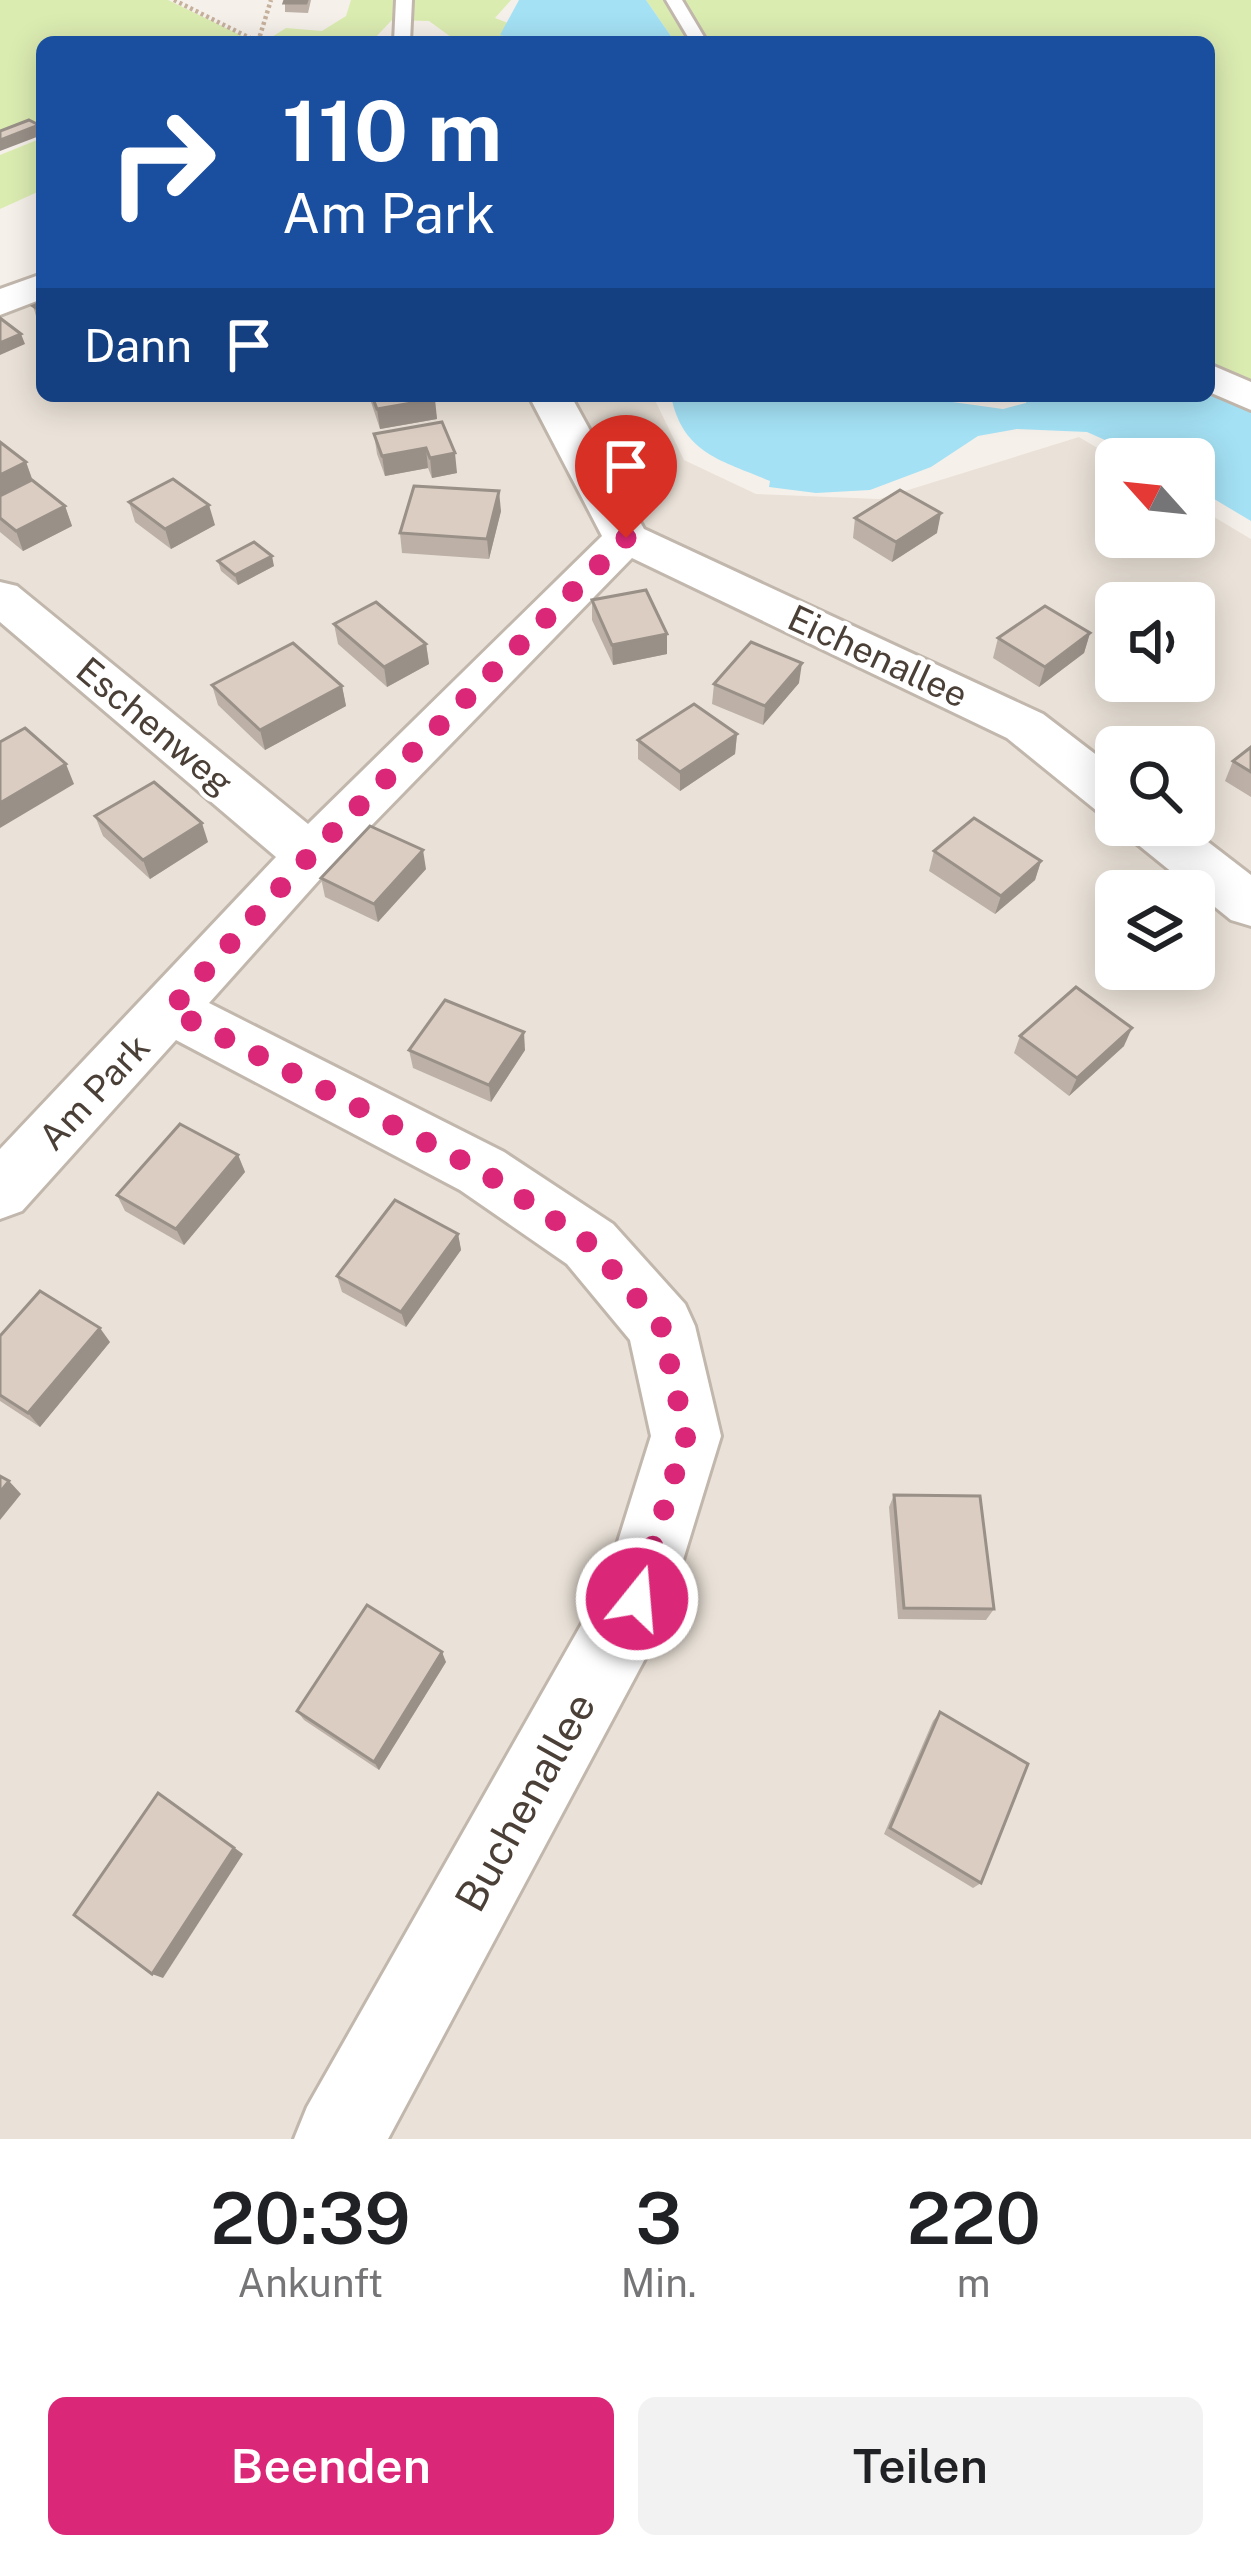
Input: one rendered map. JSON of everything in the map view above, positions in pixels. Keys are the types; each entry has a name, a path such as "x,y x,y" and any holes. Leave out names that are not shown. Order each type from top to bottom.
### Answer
{"street":[{"path":"0,303 36,288"},
{"path":"1215,379 1251,398"},
{"path":"553,402 626,538"},
{"name":"Eichenallee","path":"626,538 1025,726 1095,781"},
{"name":"Am Park","path":"0,1192 310,855 626,538"},
{"name":"Eschenweg","path":"0,597 310,855"},
{"path":"1177,846 1251,905"},
{"name":"Buchenallee","path":"170,1010 482,1171 590,1244 661,1326 686,1436 637,1599 339,2139"}],"lane":[{"path":"402,36 404,0"},
{"path":"674,0 695,36"}],"path":[{"path":"174,0 246,36"},
{"path":"260,36 272,0"}],"shaded area":[{"path":"36,298 36,402 656,402 684,460 756,494 879,499 1079,437 1095,447 1095,558 1215,558 1215,518 1251,539 1251,2139 0,2139 0,313"}],"green space":[{"path":"0,0 168,0 243,36 36,36 36,134 0,148"},
{"path":"351,0 511,0 495,18 543,36 450,36 429,21 392,20 377,36 273,36 286,28 322,31 346,16"},
{"path":"646,0 1251,0 1251,412 1215,393 1215,36 671,36"},
{"path":"36,140 36,193 0,209 0,155"}],"water":[{"path":"519,0 646,0 671,36 504,36 500,35"},
{"path":"1215,393 1251,412 1251,521 1215,500 1215,438 1101,438 1087,432 1017,429 978,436 931,467 870,490 816,493 769,487 770,481 707,452 685,431 673,402 952,402 1003,409 1026,402 1215,402"}],"building":[{"path":"29,120 36,124 0,140 0,131"},
{"path":"0,318 21,334 0,343"},
{"path":"374,402 418,402 377,409"},
{"path":"442,422 455,453 430,458 426,448 382,456 374,434"},
{"path":"0,442 26,462 0,475"},
{"path":"173,479 209,505 165,529 129,502"},
{"path":"32,480 65,506 16,531 0,518 0,496"},
{"path":"414,486 499,491 487,539 400,533"},
{"path":"900,490 941,513 896,542 855,518"},
{"path":"254,542 272,556 235,575 218,561"},
{"path":"646,590 667,634 612,645 592,600"},
{"path":"376,602 426,644 384,667 334,624"},
{"path":"1045,606 1090,633 1045,667 998,638"},
{"path":"751,642 802,663 765,706 714,684"},
{"path":"293,643 342,686 260,730 212,685"},
{"path":"694,704 737,734 680,772 638,740"},
{"path":"25,728 66,764 0,803 0,742"},
{"path":"1251,747 1251,772 1233,761"},
{"path":"154,782 202,823 143,860 95,816"},
{"path":"974,818 1041,861 1001,896 934,851"},
{"path":"370,826 423,850 374,904 321,878"},
{"path":"1076,987 1132,1028 1077,1078 1020,1036"},
{"path":"445,1000 524,1032 489,1085 409,1050"},
{"path":"180,1124 238,1155 176,1229 117,1195"},
{"path":"395,1200 458,1234 401,1312 337,1276"},
{"path":"40,1291 100,1328 28,1413 0,1395 0,1336"},
{"path":"894,1495 980,1496 994,1609 904,1608"},
{"path":"367,1605 442,1652 374,1762 297,1711"},
{"path":"940,1712 1028,1764 981,1883 890,1828"},
{"path":"158,1793 234,1848 152,1974 74,1915"}],"route":[{"path":"626,538 310,855 170,1010 482,1171 590,1244 661,1326 686,1436 637,1599"}]}
